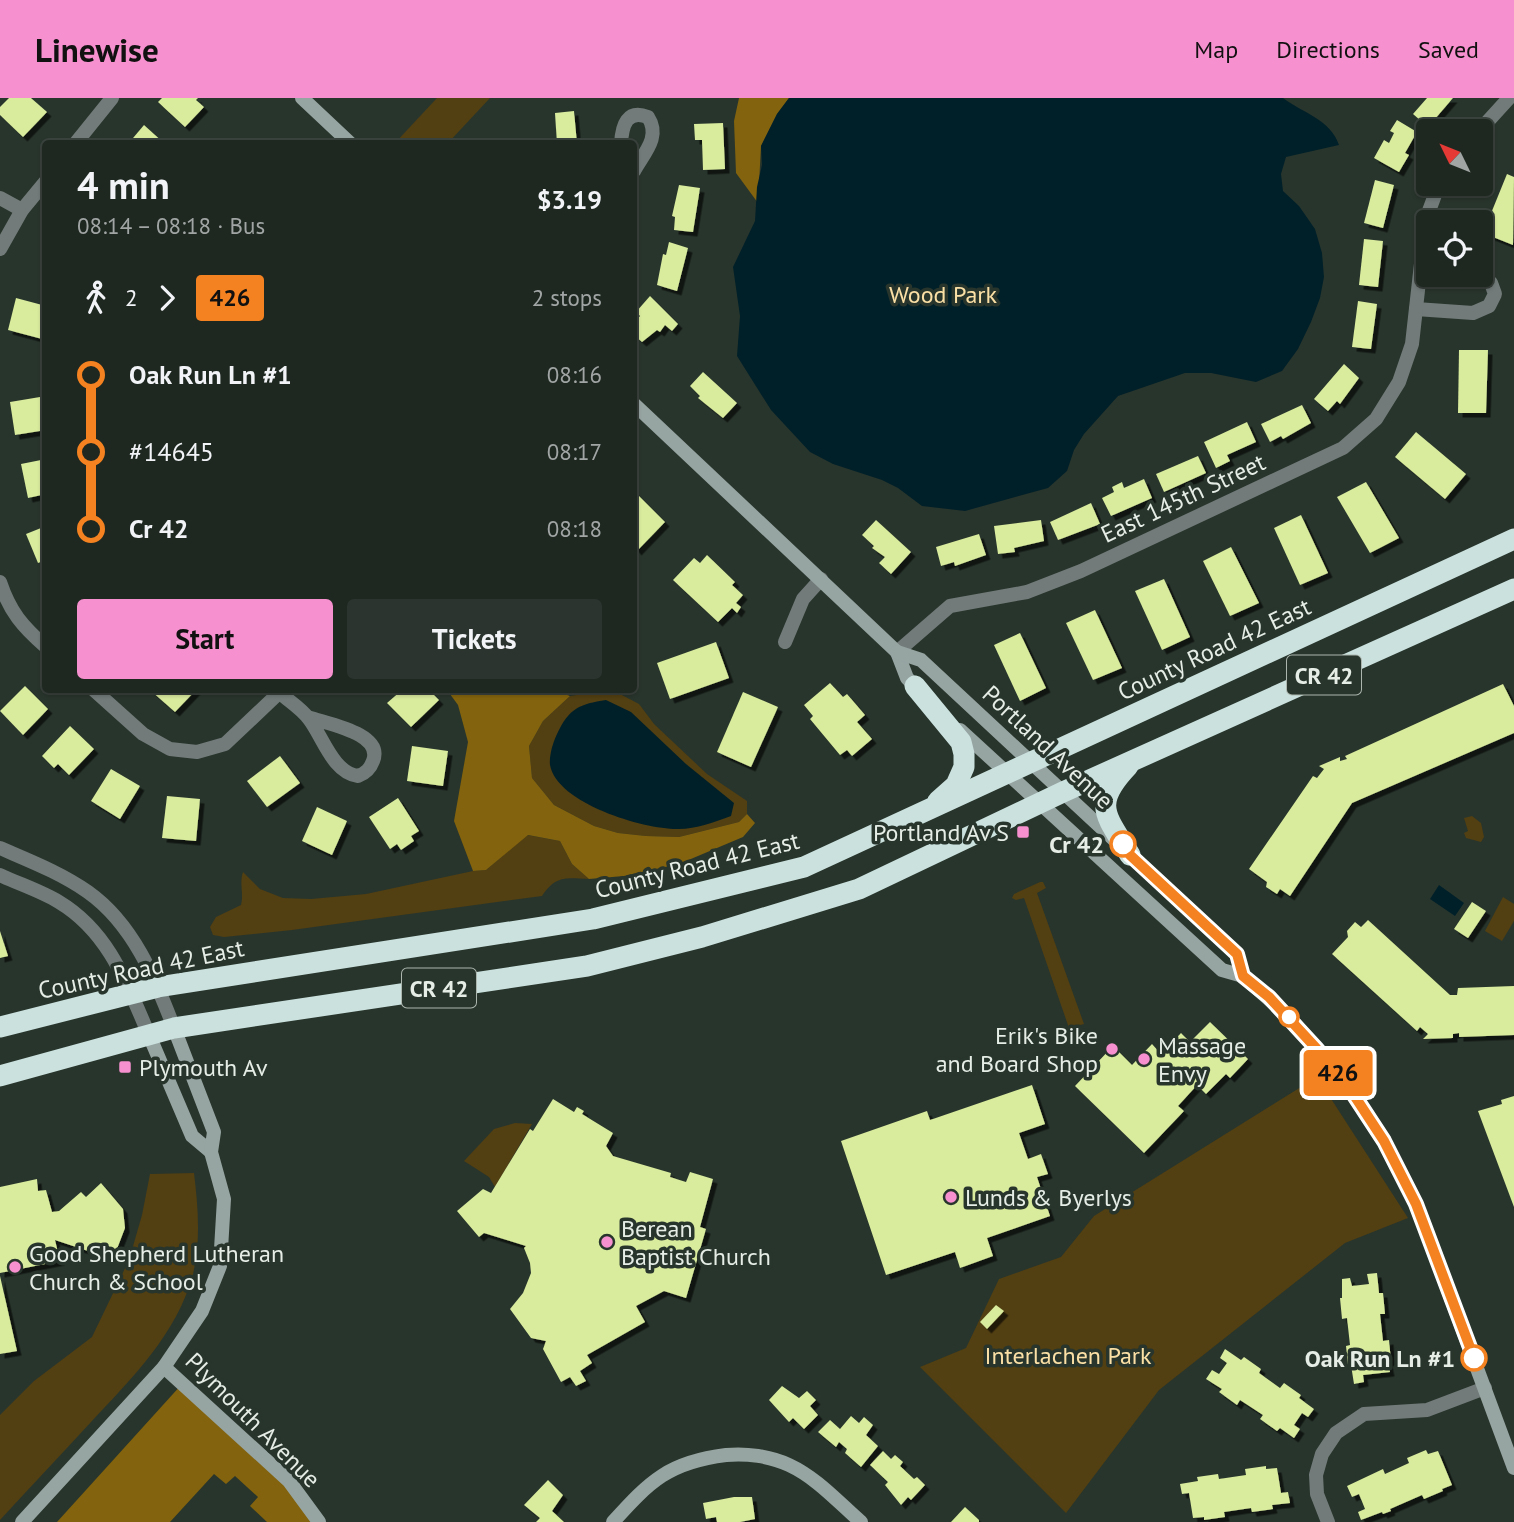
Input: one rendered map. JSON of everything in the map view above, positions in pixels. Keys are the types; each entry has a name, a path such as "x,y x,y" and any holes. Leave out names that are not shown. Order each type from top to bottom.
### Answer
{"highway":[{"name":"County Road 42 East","path":"0,1027 158,987 593,919 804,867 1514,539"},
{"name":"CR 42","path":"0,1076 174,1028 587,966 702,937 859,889 1063,792 1514,589"},
{"path":"915,686 961,742 964,754 964,767 956,785 924,812"},
{"path":"1130,855 1104,810 1105,800 1114,782 1135,760"}],"street":[{"path":"78,140 113,98"},
{"path":"302,98 347,140"},
{"path":"1490,119 1509,98"},
{"path":"621,140 624,121 629,116 640,114 648,117 654,126 654,134 646,154 637,166"},
{"path":"0,249 23,210 42,186"},
{"path":"2,196 23,210"},
{"name":"East 145th Street","path":"897,652 950,607 1027,592 1081,571 1343,448 1376,419 1399,382 1412,344 1420,287"},
{"path":"1416,309 1474,313 1489,306 1495,295 1493,287"},
{"name":"Portland Avenue","path":"637,409 897,652 908,678 915,686 1038,804 1223,970 1243,976 1283,1011 1348,1086 1384,1141 1416,1204 1514,1468"},
{"path":"785,642 803,599 821,579"},
{"path":"0,582 8,606 26,629 42,643"},
{"name":"Portland Avenue","path":"897,652 921,660 1237,954 1243,976"},
{"path":"96,693 144,734 170,749 197,752 225,744 279,693"},
{"path":"283,693 308,717 341,768 349,775 358,776 370,767 375,757 374,747 368,739 308,717"},
{"name":"Plymouth Avenue","path":"0,848 65,877 103,904 129,934 146,961 214,1132 211,1152 223,1199 220,1266 202,1311 164,1367 289,1481 319,1522"},
{"name":"Plymouth Avenue","path":"0,875 58,901 78,915 108,948 120,967 192,1136 211,1152"},
{"path":"22,1522 164,1367"},
{"path":"1328,1522 1317,1494 1316,1475 1322,1454 1336,1433 1364,1414 1427,1410 1485,1388"},
{"path":"613,1522 640,1493 667,1472 696,1459 744,1453 788,1464 817,1482 861,1522"}],"green space":[{"path":"437,98 490,98 451,140 398,140"},
{"path":"590,693 620,694 639,704 654,724 707,774 747,801 747,814 739,822 679,837 646,836 618,833 594,826 554,805 532,778 529,746 543,721 570,696"},
{"path":"1472,816 1481,823 1484,837 1481,842 1466,838 1464,833 1468,831 1464,818"},
{"path":"527,835 560,841 572,864 589,879 562,879 552,884 542,896 292,930 224,937 213,935 210,927 216,917 241,905 243,872 260,889 283,898 311,899 366,894 486,870"},
{"path":"1043,882 1046,888 1037,893 1084,1024 1069,1028 1024,898 1012,898 1014,894"},
{"path":"1503,897 1514,904 1514,921 1502,941 1485,931"},
{"name":"Interlachen Park","path":"1317,1077 1408,1218 1345,1243 1159,1390 1066,1513 920,1367 966,1348 999,1279 1061,1257 1094,1216"},
{"path":"515,1123 532,1124 495,1187 489,1177 464,1161 494,1129"},
{"path":"194,1173 198,1236 193,1274 186,1296 165,1336 137,1372 0,1520 0,1415 34,1381 92,1337 129,1260 150,1174"}],"shaded area":[{"path":"739,98 789,98 777,114 761,146 758,203 736,173 734,121"},
{"path":"449,693 562,693 570,696 543,721 529,746 532,778 554,805 594,826 618,833 679,837 739,822 747,814 755,823 743,837 679,864 624,876 589,879 572,864 560,841 528,835 486,870 473,871 454,821 468,742 458,705"},
{"path":"182,1384 253,1449 319,1522 267,1522 250,1506 258,1497 235,1476 226,1484 214,1474 170,1522 57,1522"}],"water":[{"name":"Wood Park","path":"789,98 1283,98 1323,123 1330,129 1339,145 1286,157 1281,174 1283,191 1299,206 1315,229 1322,253 1324,277 1311,322 1298,349 1282,371 1256,382 1211,373 1185,373 1118,396 1084,434 1074,450 1067,471 1048,488 965,511 922,506 882,480 833,464 810,452 771,410 737,356 740,316 733,267 755,221 757,187 762,165 761,146 777,114"},
{"path":"606,700 631,712 686,764 734,803 731,816 692,828 664,828 605,812 568,792 556,779 550,765 556,737 566,718 576,709"},
{"path":"1439,885 1464,903 1455,916 1430,899"}],"building":[{"path":"9,98 31,98 47,112 23,137 0,115 0,107"},
{"path":"162,98 198,98 196,100 204,107 185,127 158,102"},
{"path":"1427,98 1453,98 1435,119 1419,119 1413,114"},
{"path":"574,111 577,140 557,140 555,113"},
{"path":"1397,120 1416,131 1405,153 1409,155 1399,172 1374,158 1384,140 1389,143 1394,133 1390,131"},
{"path":"723,123 725,169 703,170 702,140 695,140 694,124"},
{"path":"144,125 161,140 131,140"},
{"path":"1507,174 1514,177 1513,245 1493,237 1492,210"},
{"path":"1375,180 1394,185 1383,228 1364,223"},
{"path":"679,185 700,188 693,232 674,230 675,217 672,216"},
{"path":"1364,239 1383,241 1378,287 1359,285"},
{"path":"669,242 688,248 677,291 657,285 663,254 666,255"},
{"path":"650,296 678,324 672,331 665,325 660,332 657,330 642,342 637,338 637,320 640,316 637,311"},
{"path":"16,298 42,305 42,339 8,330"},
{"path":"1358,301 1377,304 1371,349 1352,347"},
{"path":"1459,350 1488,350 1486,413 1458,413"},
{"path":"1344,364 1359,378 1340,404 1337,401 1328,411 1314,399"},
{"path":"703,372 737,403 723,418 698,398 700,396 690,386"},
{"path":"42,397 42,431 15,435 10,402"},
{"path":"1302,405 1311,423 1283,439 1281,436 1270,442 1261,424"},
{"path":"1247,422 1256,442 1227,455 1230,461 1216,468 1204,442"},
{"path":"1416,432 1466,474 1445,499 1395,457"},
{"path":"1198,456 1206,473 1164,492 1156,474"},
{"path":"42,460 42,495 28,498 21,464"},
{"path":"1144,479 1152,498 1111,516 1102,498 1114,492 1112,487 1122,482 1124,488"},
{"path":"1366,482 1399,538 1370,553 1337,497"},
{"path":"637,494 665,522 637,551"},
{"path":"1091,503 1100,524 1058,540 1050,522"},
{"path":"1301,515 1328,573 1300,585 1274,528"},
{"path":"876,520 911,552 891,574 879,563 885,557 872,548 874,546 862,535"},
{"path":"1041,520 1044,541 1014,548 1015,552 998,554 994,526"},
{"path":"42,528 42,562 38,563 26,534"},
{"path":"979,534 986,555 955,566 954,562 941,566 936,547"},
{"path":"1231,547 1259,603 1230,616 1203,561"},
{"path":"707,555 735,582 732,585 743,595 736,603 741,607 737,613 732,608 718,622 673,580 694,558 700,563"},
{"path":"1164,579 1190,637 1162,650 1135,591"},
{"path":"1095,610 1122,668 1093,680 1066,623"},
{"path":"1020,633 1046,688 1020,701 994,645"},
{"path":"716,642 729,678 670,699 657,663"},
{"path":"830,683 843,697 847,694 865,715 857,722 872,739 852,756 847,750 840,755 810,719 813,716 804,705"},
{"path":"1503,684 1514,706 1514,733 1352,803 1290,896 1280,889 1277,894 1266,887 1267,882 1249,869 1313,776 1317,778 1324,769 1319,766 1340,757 1340,761 1347,759 1345,756"},
{"path":"25,686 48,709 23,735 0,711"},
{"path":"743,692 778,707 751,767 717,752"},
{"path":"153,693 193,693 175,712"},
{"path":"399,693 432,693 439,700 411,727 387,703"},
{"path":"70,726 94,749 69,775 58,764 54,768 42,756"},
{"path":"412,746 448,751 443,786 407,781"},
{"path":"280,756 300,783 267,807 247,781"},
{"path":"111,769 140,786 120,819 91,801"},
{"path":"167,796 200,799 196,841 162,838"},
{"path":"398,798 419,831 411,836 414,841 401,850 397,844 390,849 369,817"},
{"path":"317,807 347,821 332,855 302,841"},
{"path":"1472,902 1486,911 1468,938 1454,929"},
{"path":"1368,920 1450,995 1457,995 1458,988 1514,986 1514,1035 1459,1037 1459,1033 1453,1034 1453,1038 1423,1039 1428,1034 1420,1027 1417,1031 1332,954 1348,937 1347,931 1355,922 1361,927"},
{"path":"0,931 8,956 0,958"},
{"path":"1210,1022 1248,1059 1230,1078 1226,1074 1206,1094 1199,1083 1178,1106 1184,1111 1144,1153 1075,1086 1113,1046 1132,1065 1152,1044 1161,1054 1181,1033 1190,1042"},
{"name":"Lunds & Byerlys","path":"1032,1085 1045,1124 1019,1133 1028,1159 1041,1154 1048,1174 1037,1177 1050,1216 987,1238 993,1256 960,1268 955,1252 886,1275 841,1141 927,1111 930,1120"},
{"path":"1514,1096 1514,1207 1478,1111 1502,1104 1501,1100"},
{"name":"Berean Baptist Church","path":"553,1099 574,1112 577,1107 584,1111 582,1114 613,1133 606,1146 613,1156 671,1173 670,1177 686,1182 690,1172 713,1179 700,1227 706,1229 686,1298 664,1291 636,1306 645,1322 587,1355 592,1363 580,1371 586,1381 576,1386 570,1377 561,1382 543,1349 546,1341 531,1338 510,1309 523,1293 531,1273 524,1248 526,1246 484,1233 479,1237 457,1211 483,1189 491,1193 530,1129 533,1131"},
{"name":"Good Shepherd Lutheran Church & School","path":"37,1179 38,1191 46,1190 52,1212 59,1211 81,1192 86,1197 101,1183 123,1209 125,1228 115,1254 96,1247 94,1253 55,1240 60,1261 0,1273 0,1187"},
{"path":"1377,1273 1379,1293 1383,1293 1385,1314 1380,1314 1383,1341 1389,1340 1390,1372 1363,1375 1364,1382 1354,1384 1351,1365 1348,1365 1346,1346 1350,1345 1347,1318 1342,1319 1342,1279 1350,1278 1352,1286 1369,1284 1367,1274"},
{"path":"0,1276 17,1351 0,1354"},
{"path":"996,1305 1004,1311 987,1329 980,1322"},
{"path":"1225,1349 1241,1360 1244,1357 1261,1369 1259,1373 1280,1388 1284,1383 1314,1409 1308,1417 1302,1413 1294,1425 1300,1429 1294,1438 1280,1428 1277,1431 1260,1419 1263,1415 1240,1400 1237,1405 1219,1392 1222,1389 1206,1379 1212,1370 1219,1374 1227,1363 1220,1358"},
{"path":"782,1386 799,1398 807,1391 816,1400 810,1406 818,1415 804,1429 793,1418 789,1422 769,1400"},
{"path":"851,1416 859,1423 864,1417 873,1425 866,1435 878,1446 861,1467 845,1453 847,1449 839,1442 836,1447 818,1432 830,1420 840,1429"},
{"path":"1426,1450 1428,1454 1438,1451 1452,1485 1424,1499 1422,1495 1390,1509 1391,1511 1361,1520 1358,1512 1365,1509 1359,1494 1352,1497 1347,1486 1383,1469 1385,1474 1409,1463 1407,1458"},
{"path":"883,1451 891,1459 895,1455 903,1462 900,1466 925,1485 911,1500 908,1497 901,1505 885,1485 888,1482 870,1465"},
{"path":"1266,1466 1266,1469 1277,1468 1281,1493 1288,1492 1290,1503 1272,1505 1273,1509 1252,1512 1251,1508 1224,1512 1225,1517 1204,1520 1204,1517 1193,1518 1189,1493 1182,1494 1180,1484 1198,1481 1197,1477 1218,1474 1219,1479 1246,1475 1245,1469"},
{"path":"548,1480 563,1495 552,1511 564,1522 536,1522 540,1518 524,1505"},
{"path":"734,1497 752,1497 755,1519 717,1522 716,1517 706,1519 703,1503"},
{"path":"965,1507 979,1522 951,1522"}],"bus line":[{"name":"426","path":"1123,844 1130,855 1237,954 1243,976 1290,1018 1348,1086 1384,1141 1416,1204 1474,1358"}],"place":[{"name":"Portland Av S","path":"1023,832"},
{"name":"Cr 42","path":"1123,844"},
{"name":"Erik's Bike and Board Shop","path":"1112,1049"},
{"name":"Massage Envy","path":"1144,1059"},
{"name":"Plymouth Av","path":"125,1067"},
{"name":"Lunds & Byerlys","path":"951,1197"},
{"name":"Berean Baptist Church","path":"607,1242"},
{"name":"Good Shepherd Lutheran Church & School","path":"15,1267"},
{"name":"Oak Run Ln #1","path":"1474,1358"}]}
